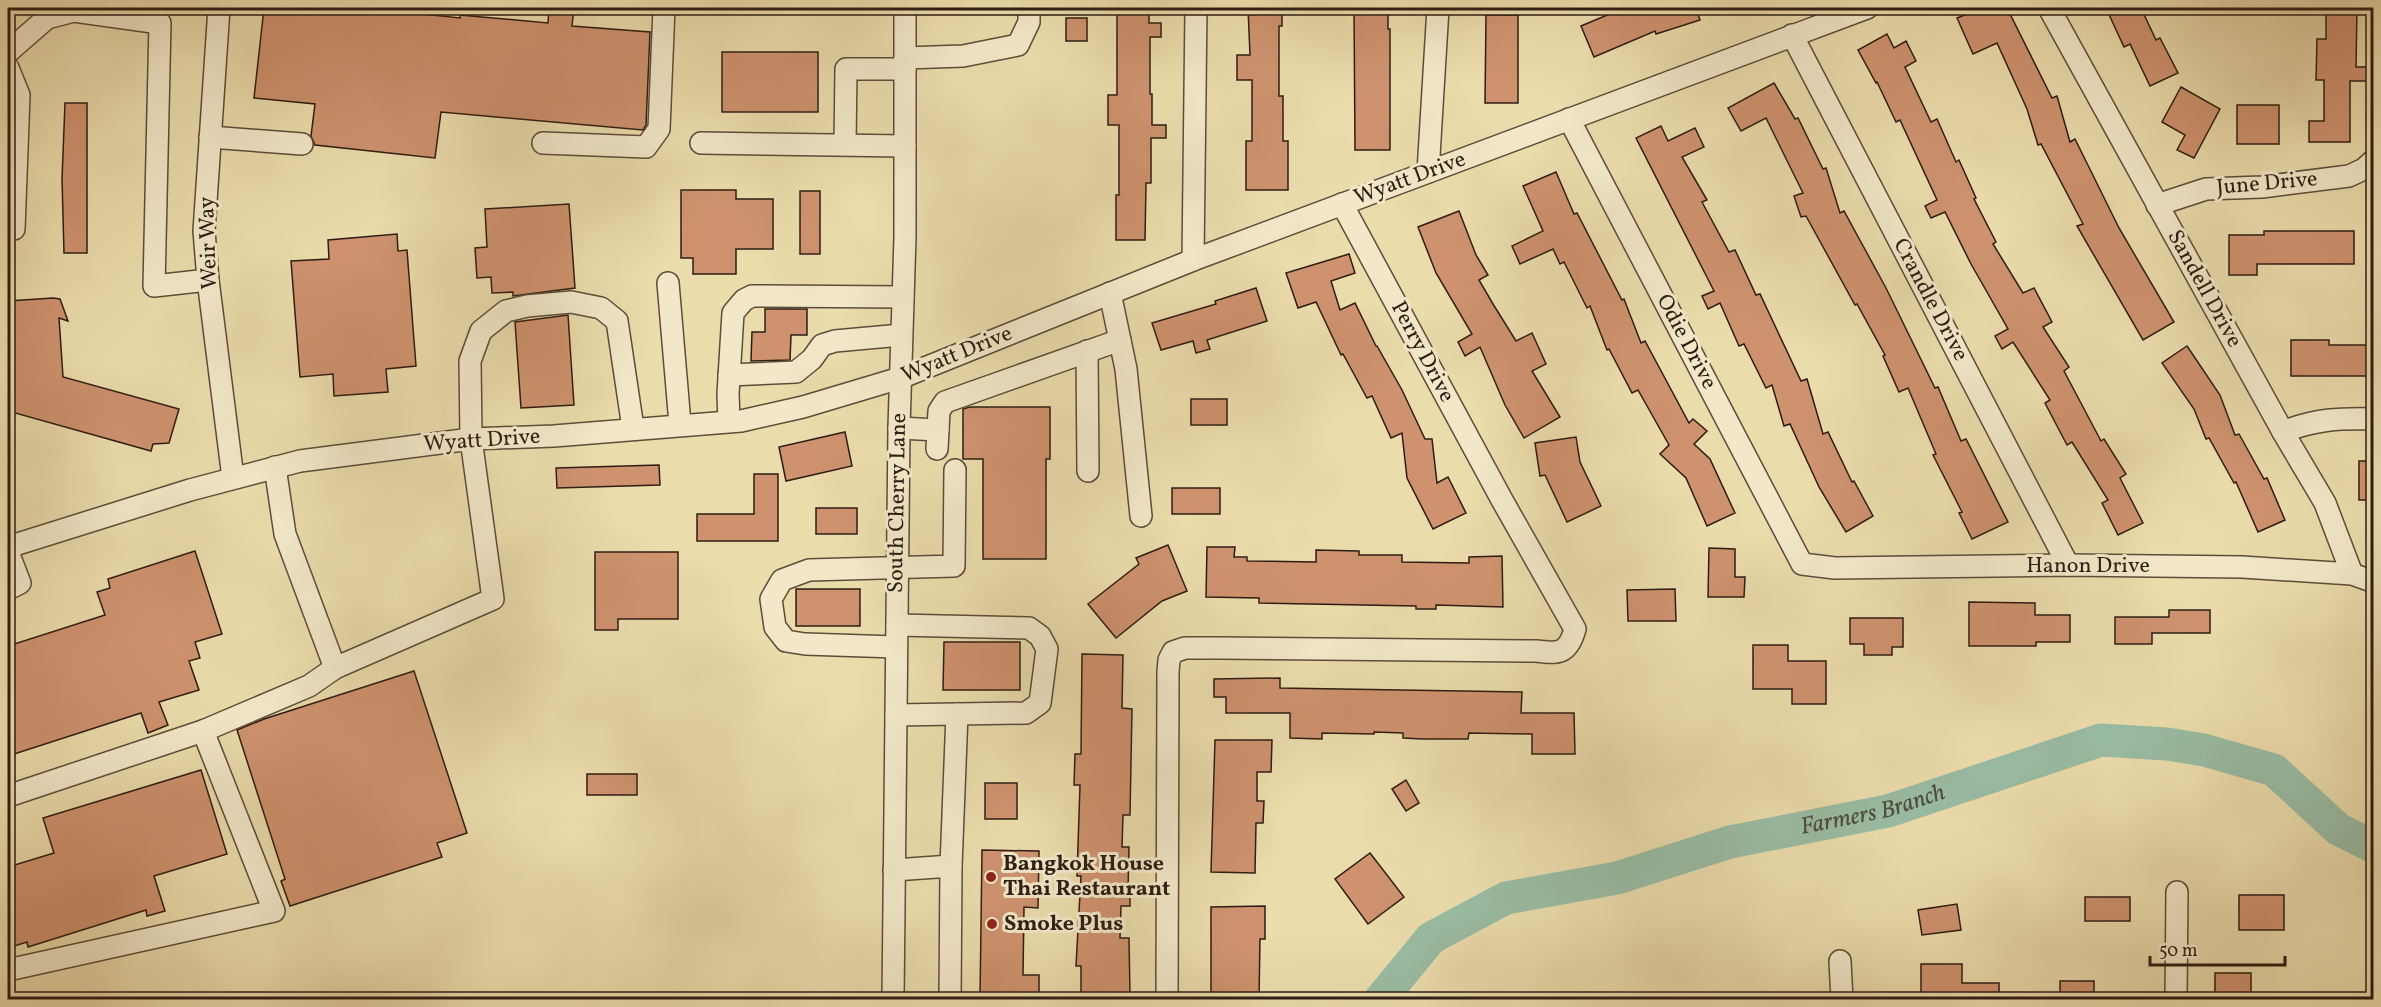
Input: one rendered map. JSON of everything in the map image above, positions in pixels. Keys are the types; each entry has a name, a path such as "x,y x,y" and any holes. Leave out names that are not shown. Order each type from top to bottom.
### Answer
{"street":[{"name":"Weir Way","path":"219,8 204,231 233,478"},
{"path":"543,143 646,147 659,129 664,8"},
{"name":"South Cherry Lane","path":"893,999 905,8"},
{"path":"845,144 846,69 963,56 1018,45 1029,22 1029,8"},
{"path":"1193,261 1196,8"},
{"path":"1428,172 1438,8"},
{"name":"Wyatt Drive","path":"8,547 233,478 300,461 471,439 554,436 729,421 803,407 900,378 1193,261 1867,8"},
{"name":"Sandell Drive","path":"2049,8 2283,432 2325,503 2352,574"},
{"path":"8,52 47,18 74,11 160,23 154,286 208,280"},
{"name":"Crandle Drive","path":"1792,35 2068,565"},
{"path":"8,68 19,95 14,229 8,230"},
{"name":"Odie Drive","path":"1569,119 1802,564"},
{"path":"210,137 302,144"},
{"path":"701,143 905,146"},
{"name":"June Drive","path":"2157,205 2205,189 2262,187 2349,176 2364,169 2373,160"},
{"name":"Perry Drive","path":"1167,999 1168,672 1169,660 1173,652 1185,648 1218,648 1558,653 1567,647 1575,629 1502,500 1342,204"},
{"path":"668,283 680,424"},
{"path":"1110,293 1130,406 1141,516"},
{"path":"729,421 733,313 744,300 752,296 903,297"},
{"path":"8,796 203,731 309,686 335,668 493,599 471,439 470,361 481,331 506,311 527,306 571,302 601,308 617,321 633,428"},
{"path":"729,375 796,372 812,359 822,345 835,341 901,335"},
{"path":"899,428 938,439 941,405 950,399 1120,340"},
{"path":"1087,351 1088,471"},
{"path":"2283,432 2306,422 2338,418 2373,419"},
{"path":"275,467 285,534 335,668"},
{"path":"896,647 805,644 786,641 775,627 771,599 782,580 809,570 954,567 955,470"},
{"path":"8,552 20,583 8,589"},
{"name":"Hanon Drive","path":"1802,564 1835,568 2068,565 2242,567 2352,574 2373,582"},
{"path":"896,715 1026,713 1040,703 1047,649 1040,636 1029,628 897,625"},
{"path":"950,999 951,867 957,714"},
{"path":"8,970 274,911 203,731"},
{"path":"894,870 951,867"},
{"path":"2176,999 2177,892"},
{"path":"1840,961 1842,999"}],"building":[{"path":"264,8 365,8 460,18 460,15 548,23 549,8 574,8 572,26 650,32 646,125 643,130 441,112 435,158 315,145 311,136 315,104 254,98"},
{"path":"1117,8 1149,8 1149,23 1161,23 1161,37 1150,37 1150,94 1152,94 1152,125 1166,125 1166,138 1151,138 1151,183 1146,183 1145,240 1116,240 1116,195 1119,195 1119,125 1108,125 1108,95 1117,95"},
{"path":"1248,8 1282,8 1282,26 1279,26 1279,96 1283,96 1283,141 1288,141 1288,190 1246,190 1246,141 1252,141 1252,80 1237,80 1237,55 1250,55"},
{"path":"1354,8 1388,8 1390,150 1355,150"},
{"path":"1624,8 1696,8 1700,20 1656,34 1655,31 1594,57 1581,26"},
{"path":"1982,8 2007,8 2052,98 2057,96 2070,142 2075,139 2119,228 2174,322 2143,340 2077,226 2083,224 2041,144 2038,145 2027,109 1997,43 1973,54 1957,18"},
{"path":"2106,8 2141,8 2156,40 2160,38 2178,73 2150,86 2130,44 2124,47"},
{"path":"2326,8 2357,8 2356,67 2371,67 2371,81 2350,81 2350,142 2309,142 2309,121 2324,121 2324,80 2316,80 2317,39 2326,39"},
{"path":"1486,15 1518,15 1518,103 1485,103"},
{"path":"1066,18 1087,18 1087,41 1066,41"},
{"path":"1887,34 1894,48 1906,41 1916,61 1905,67 1931,122 1937,119 1956,162 1959,160 1976,198 1974,199 1996,242 1993,244 2023,293 2034,288 2052,322 2043,327 2069,367 2064,371 2101,441 2104,439 2126,474 2120,478 2143,523 2118,535 2102,503 2108,500 2072,442 2067,445 2045,403 2050,400 2013,342 2002,349 1995,336 2008,329 1945,212 1931,218 1925,206 1937,200 1900,120 1896,122 1877,82 1858,50"},
{"path":"722,52 818,52 818,112 722,112"},
{"path":"1774,83 1795,119 1798,118 1823,169 1826,168 1840,213 1844,211 1886,288 1935,388 1938,387 1961,441 1966,439 2008,522 1972,539 1959,513 1962,512 1933,455 1936,454 1908,388 1899,392 1883,356 1885,355 1857,304 1855,305 1806,216 1801,217 1794,196 1803,193 1766,118 1741,131 1728,108"},
{"path":"2181,87 2220,109 2194,158 2177,150 2185,135 2162,122"},
{"path":"65,103 87,103 87,253 64,253 62,179"},
{"path":"2237,105 2279,105 2279,144 2237,144"},
{"path":"1661,126 1668,141 1695,128 1704,147 1682,157 1707,200 1702,202 1729,252 1735,250 1756,295 1760,294 1801,381 1807,379 1823,434 1828,432 1852,482 1854,481 1873,516 1846,532 1819,487 1790,424 1784,426 1772,385 1766,388 1744,344 1739,346 1720,303 1708,309 1702,296 1714,291 1636,138"},
{"path":"1556,172 1574,214 1577,213 1622,300 1624,299 1641,343 1645,341 1689,423 1693,419 1707,431 1694,444 1710,459 1735,513 1707,526 1686,478 1660,454 1669,445 1638,390 1632,393 1609,349 1607,350 1590,306 1587,308 1564,262 1560,264 1553,249 1520,264 1512,246 1543,231 1523,186"},
{"path":"681,190 736,190 736,199 773,199 773,249 736,249 736,274 693,274 693,258 681,258"},
{"path":"800,191 820,191 820,254 800,254"},
{"path":"569,204 575,288 513,296 513,292 492,293 491,277 477,278 475,248 487,247 485,209"},
{"path":"1459,211 1476,255 1488,275 1479,280 1516,341 1532,333 1546,364 1532,371 1560,417 1524,438 1505,405 1480,347 1465,356 1458,342 1472,334 1436,273 1418,227"},
{"path":"2264,231 2354,231 2354,264 2257,264 2257,275 2229,275 2229,235 2264,235"},
{"path":"397,234 398,251 407,250 416,366 386,369 388,392 334,396 333,374 300,377 291,261 329,259 328,240"},
{"path":"1349,254 1355,273 1331,281 1340,310 1355,303 1376,346 1402,390 1425,439 1432,439 1437,483 1448,477 1466,513 1433,529 1407,478 1402,433 1391,438 1372,396 1367,398 1343,354 1341,355 1316,302 1298,308 1286,273"},
{"path":"1256,288 1267,321 1207,340 1210,349 1196,353 1193,341 1161,350 1152,323 1216,304 1215,301"},
{"path":"60,299 68,321 59,318 63,377 179,409 169,443 153,444 151,451 8,411 8,301"},
{"path":"765,309 807,309 807,335 791,335 790,360 751,361 752,332 765,332"},
{"path":"568,315 574,405 521,408 515,322"},
{"path":"2291,340 2329,340 2329,345 2373,345 2373,376 2291,376"},
{"path":"2187,346 2220,395 2235,435 2239,434 2264,479 2267,478 2285,520 2258,532 2236,482 2234,483 2209,438 2206,439 2194,409 2162,363"},
{"path":"1191,399 1227,399 1227,425 1191,425"},
{"path":"970,407 1050,407 1050,459 1046,459 1046,559 983,559 983,459 963,459 963,409"},
{"path":"845,432 852,466 786,481 779,447"},
{"path":"1576,437 1580,462 1601,506 1567,522 1545,475 1540,476 1535,443"},
{"path":"2359,461 2373,461 2373,500 2359,500"},
{"path":"659,465 660,485 557,488 556,468"},
{"path":"754,474 778,474 778,541 697,541 697,514 754,514"},
{"path":"1172,488 1220,488 1220,514 1172,514"},
{"path":"816,508 857,508 857,534 816,534"},
{"path":"1168,545 1187,591 1162,601 1116,638 1088,604 1139,564 1136,558"},
{"path":"1207,547 1235,547 1234,557 1247,557 1247,561 1316,562 1316,550 1359,551 1359,555 1402,555 1402,562 1469,563 1469,557 1502,556 1503,607 1436,605 1436,609 1416,609 1416,606 1259,603 1259,598 1206,597"},
{"path":"1709,548 1735,549 1735,577 1745,577 1744,597 1708,597"},
{"path":"195,551 222,634 195,642 200,658 189,661 199,690 159,702 168,725 148,733 141,713 8,756 8,646 105,615 97,592 110,588 108,579"},
{"path":"595,552 678,552 678,619 618,619 618,630 595,630"},
{"path":"796,589 860,589 860,626 796,626"},
{"path":"1675,589 1676,621 1628,621 1627,590"},
{"path":"1969,602 2035,603 2035,615 2070,615 2070,642 2036,642 2036,646 1969,646"},
{"path":"2169,610 2210,610 2210,633 2152,633 2152,644 2115,644 2115,617 2169,617"},
{"path":"1850,618 1903,618 1903,647 1892,647 1892,655 1864,655 1864,644 1850,644"},
{"path":"944,642 1020,642 1020,690 943,690"},
{"path":"1753,645 1788,645 1788,661 1826,661 1826,704 1792,704 1792,689 1753,689"},
{"path":"1082,654 1123,655 1122,708 1132,709 1130,815 1123,815 1122,847 1129,847 1128,891 1130,891 1130,906 1121,906 1120,938 1129,938 1130,996 1124,996 1124,999 1081,999 1081,966 1076,966 1081,876 1077,876 1080,785 1074,785 1075,754 1081,754"},
{"path":"414,671 467,833 437,843 442,857 290,906 281,881 285,879 237,730 264,719"},
{"path":"1280,678 1280,688 1522,692 1521,713 1574,713 1575,754 1532,754 1532,734 1469,733 1468,739 1423,739 1403,738 1403,733 1374,732 1374,734 1322,733 1322,739 1290,738 1290,713 1226,713 1226,697 1214,697 1214,679"},
{"path":"1215,740 1272,740 1271,772 1257,772 1257,801 1264,801 1263,823 1256,823 1255,873 1211,872"},
{"path":"201,770 227,854 154,876 165,911 147,916 146,910 28,947 27,942 8,948 8,867 54,853 43,818"},
{"path":"587,774 637,774 637,795 587,795"},
{"path":"1406,780 1419,803 1406,811 1392,789"},
{"path":"985,783 1017,783 1017,819 985,819"},
{"path":"982,850 1039,851 1038,908 1024,907 1023,975 1039,975 1039,999 980,999"},
{"path":"1370,853 1404,897 1368,924 1335,879"},
{"path":"2239,895 2284,895 2284,930 2239,930"},
{"path":"2085,897 2130,897 2130,921 2085,921"},
{"path":"1957,904 1961,930 1922,935 1918,910"},
{"path":"1265,906 1265,939 1260,939 1259,999 1211,999 1211,907"},
{"path":"1921,964 1962,964 1962,983 1999,983 1999,999 1921,999"},
{"path":"2215,973 2251,973 2251,999 2215,999"},
{"path":"2060,981 2094,981 2094,999 2060,999"}],"waterway":[{"name":"Farmers Branch","path":"1380,1000 1431,938 1506,898 1617,878 1730,842 1888,811 2101,740 2167,744 2204,750 2274,770 2338,829 2374,847"}],"place":[{"name":"Bangkok House Thai Restaurant","path":"991,877"},
{"name":"Smoke Plus","path":"992,924"}]}
